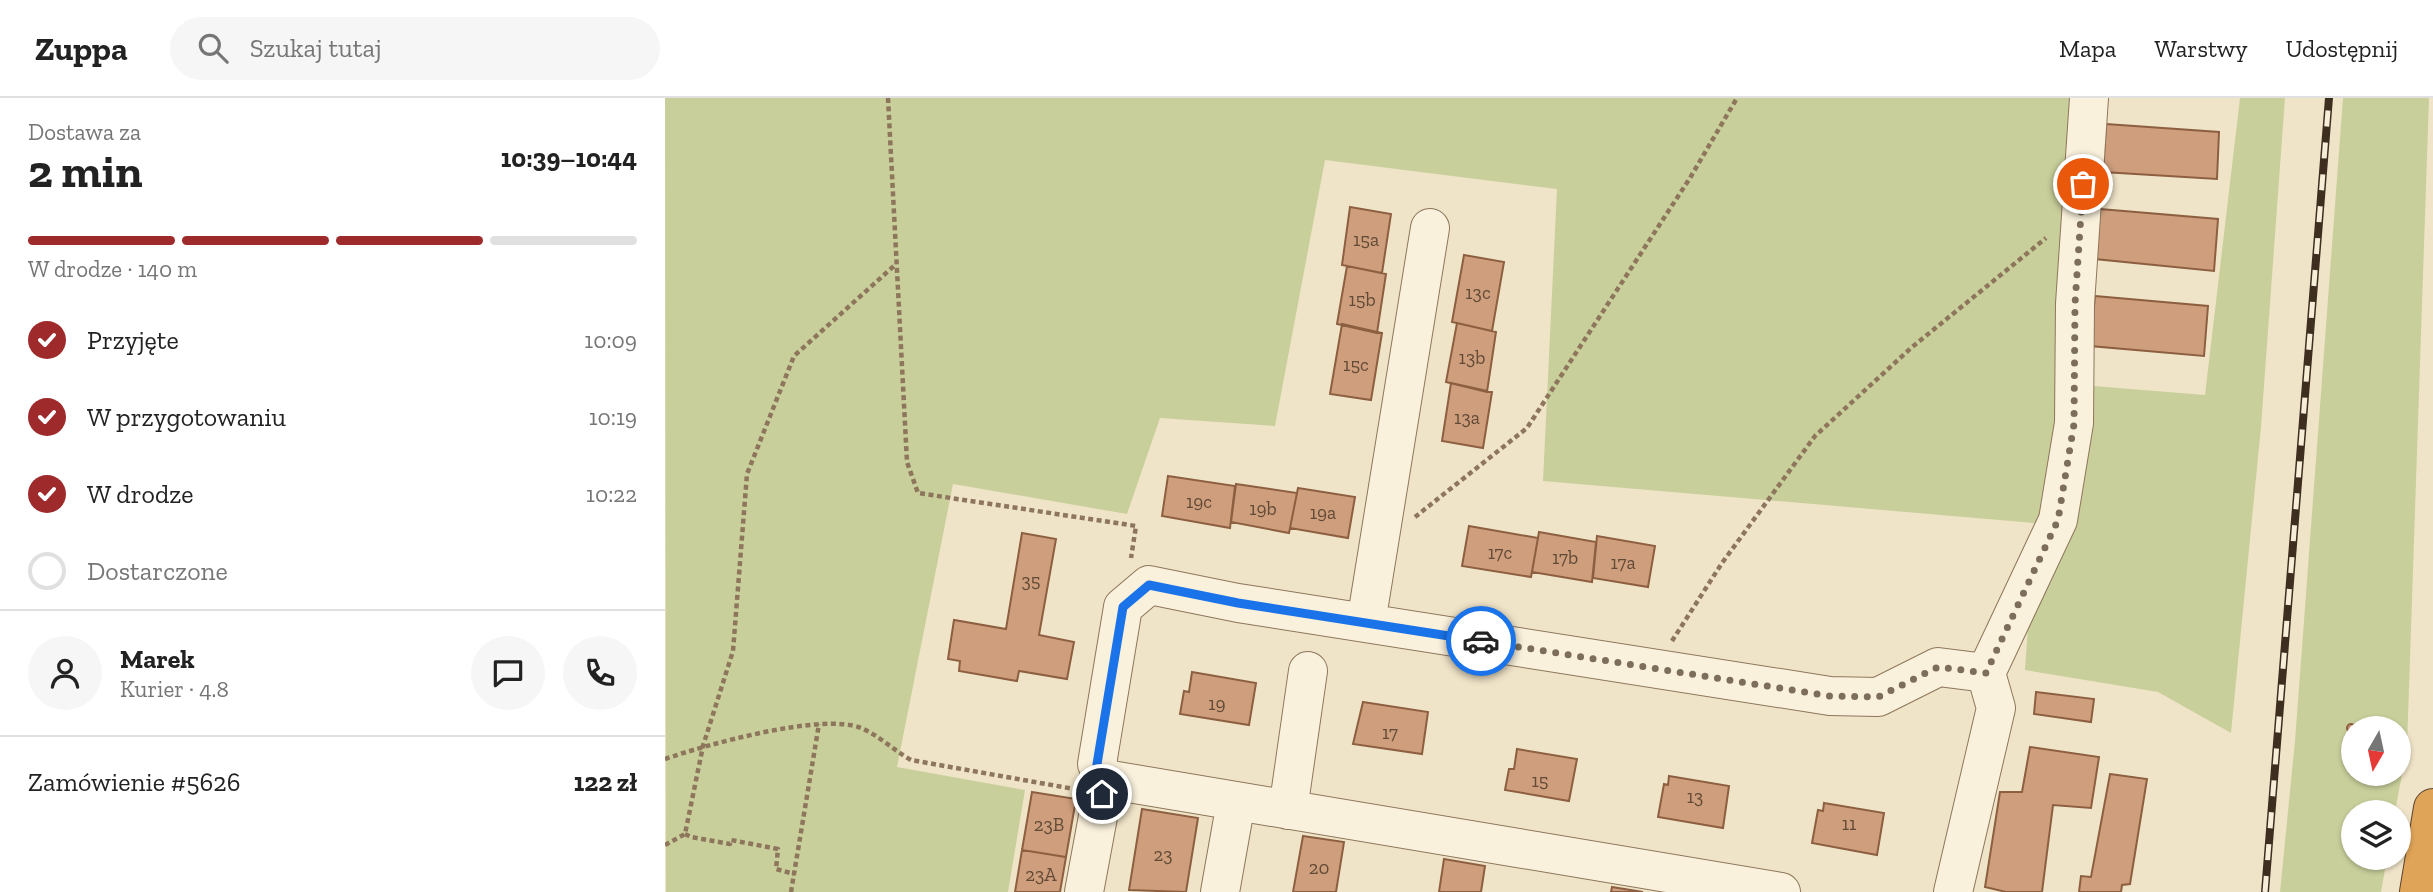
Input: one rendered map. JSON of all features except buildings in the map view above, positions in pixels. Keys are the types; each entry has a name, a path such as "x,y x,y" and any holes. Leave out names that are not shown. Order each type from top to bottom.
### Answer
{"highway":[{"path":"2419,892 2433,807"}],"lane":[{"path":"1953,892 1996,708 1986,673 2058,520 2074,424 2075,304 2089,98"},
{"path":"1366,623 1430,228"},
{"path":"1084,892 1103,786 1097,764 1123,607 1149,585 1238,603 1830,696 1878,697 1938,667 1986,673"},
{"path":"1288,810 1308,671"},
{"path":"1103,786 1237,802 1781,892"},
{"path":"1220,892 1237,802"}],"path":[{"path":"888,98 907,462 918,493 1136,526 1123,607"},
{"path":"1378,545 1527,428 1690,178 1737,98"},
{"path":"1655,668 1722,563 1815,436 1910,348 2082,209"},
{"path":"665,845 685,834 703,746 733,651 747,474 794,356 896,264"},
{"path":"665,759 703,746 826,722 859,727 884,740 894,751 911,760 1103,786"},
{"path":"791,892 819,723"},
{"path":"685,834 730,844 731,840 778,849 776,869 794,874"}],"green space":[{"path":"665,98 2101,98 2081,385 2205,395 2240,98 2285,98 2261,427 2231,733 2158,692 2025,670 2035,523 1543,481 1557,189 1325,160 1275,426 1160,418 1127,514 953,484 897,767 1025,790 1008,892 666,892"},
{"path":"2343,98 2429,98 2408,716 2341,716 2341,786 2400,786 2397,800 2341,800 2341,870 2385,870 2381,892 2280,892 2295,741"}],"railway":[{"path":"2265,892 2329,98"}],"way so far":[{"path":"1481,641 1830,696 1878,697 1938,667 1986,673 2058,520 2074,424 2075,304 2083,184"}],"route":[{"path":"1102,794 1105,779 1097,764 1123,607 1149,585 1238,603 1481,641"}]}
